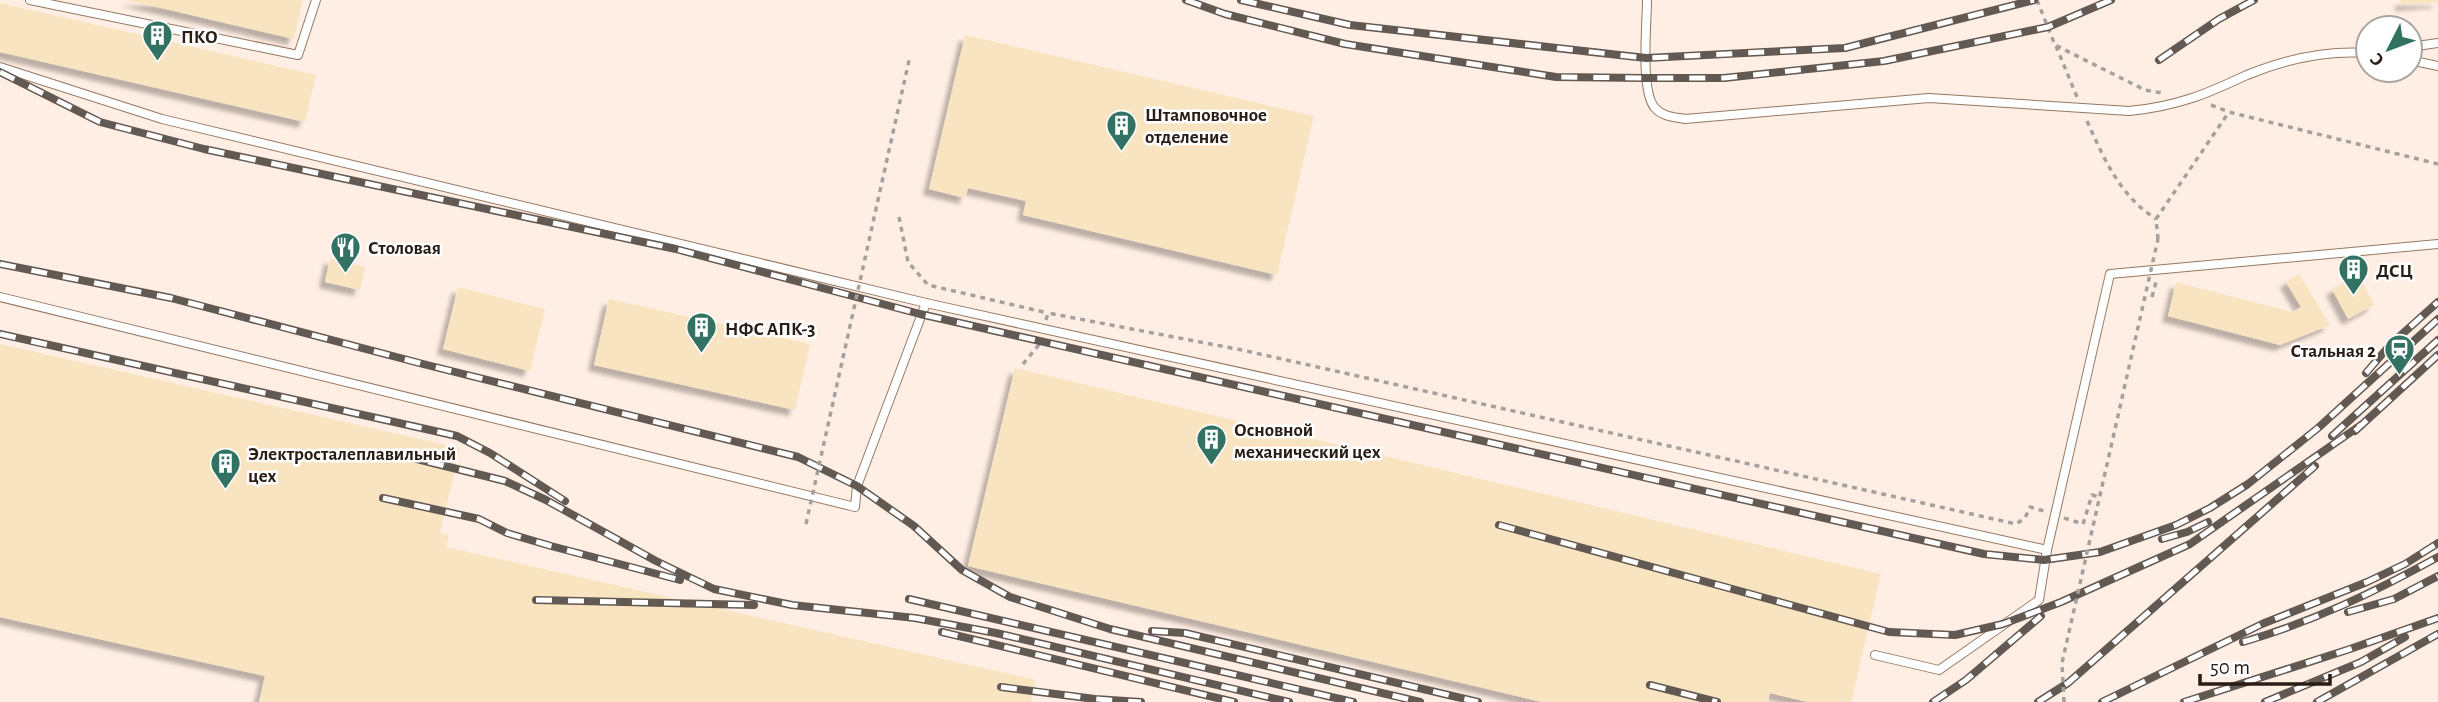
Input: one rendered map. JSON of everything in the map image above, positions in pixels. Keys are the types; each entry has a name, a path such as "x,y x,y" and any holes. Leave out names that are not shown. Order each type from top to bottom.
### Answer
{"lane":[{"path":"30,0 298,55 316,0"},
{"path":"1647,0 1645,78 1654,107 1666,116 1685,119 1929,98 2129,111 2157,108 2194,98 2283,62 2354,52"},
{"path":"0,67 162,119 926,303 2047,550"},
{"path":"1875,656 1940,670 2039,600 2047,550 2110,274 2438,244"},
{"path":"0,297 855,508 858,486 926,303"}],"path":[{"path":"2037,0 2082,109 2114,177 2142,210 2156,219"},
{"path":"2055,45 2145,90 2160,93 2170,91"},
{"path":"806,524 910,56"},
{"path":"2194,98 2229,112 2438,164"},
{"path":"2064,702 2063,663 2158,239 2156,219 2229,112"},
{"path":"899,217 908,262 928,285 1048,313 1255,353 2016,524 2025,518 2030,507 2083,524 2092,495 2100,496"},
{"path":"1023,364 1042,342 1048,313"}],"shaded area":[{"path":"0,0 2438,0 2438,702 0,702"}],"building":[{"path":"127,0 303,0 294,39"},
{"path":"2401,0 2438,0 2438,2 2401,5"},
{"name":"ПКО","path":"0,3 316,75 305,122 0,52"},
{"name":"Штамповочное отделение","path":"965,35 1314,116 1277,275 1023,215 1026,201 968,188 965,198 929,189"},
{"name":"Столовая","path":"330,258 365,267 360,290 325,282"},
{"path":"2299,274 2330,325 2280,345 2168,316 2176,282 2292,312 2301,307 2286,282"},
{"name":"ДСЦ","path":"2359,275 2374,305 2348,319 2332,289"},
{"path":"458,287 545,309 530,371 443,349"},
{"name":"НФС АПК-3","path":"609,299 810,344 795,410 594,365"},
{"name":"Электросталеплавильный цех","path":"0,344 460,448 440,533 449,535 446,547 1036,680 1031,702 259,702 265,676 0,617"},
{"name":"Основной механический цех","path":"1015,368 1881,574 1851,702 1808,702 1770,693 1768,702 1542,702 968,566"}],"railway":[{"path":"1186,0 1225,14 1345,44 1556,77 1645,78 1724,78 1884,61 2048,27 2111,0"},
{"path":"1241,0 1350,25 1646,58 1845,48 2034,0"},
{"path":"2159,60 2219,19 2254,0"},
{"path":"0,72 100,122 204,149 676,249 920,314 1984,554 2044,560 2100,552 2176,525 2210,508 2248,484 2318,428 2438,319"},
{"path":"0,264 171,298 798,457 857,486 914,526 962,570 1010,597 1110,629 1420,702"},
{"path":"2366,373 2390,345 2438,302"},
{"path":"0,334 457,436 490,453 565,501"},
{"path":"2332,436 2438,340"},
{"path":"2355,431 2438,355"},
{"path":"1499,525 1889,632 1955,635 2003,624 2061,602 2190,544 2361,425"},
{"path":"397,454 505,481 714,589 792,605 915,618 996,633 1289,702"},
{"path":"2038,702 2068,683 2315,466"},
{"path":"383,498 479,519 507,533 680,580"},
{"path":"2162,539 2187,532 2208,522"},
{"path":"2102,702 2262,624 2367,582 2405,564 2438,543"},
{"path":"2243,642 2343,605 2438,557"},
{"path":"2348,612 2394,599 2438,576"},
{"path":"909,599 1353,702"},
{"path":"536,600 754,605"},
{"path":"1933,702 1966,680 2041,616"},
{"path":"2184,702 2438,618"},
{"path":"1152,631 1185,633 1478,702"},
{"path":"942,632 1234,702"},
{"path":"2317,702 2438,634"},
{"path":"2265,702 2361,662 2405,637"},
{"path":"1650,685 1717,702"},
{"path":"1001,687 1141,702"}],"place":[{"name":"ПКО","path":"158,63"},
{"name":"Штамповочное отделение","path":"1122,152"},
{"name":"Столовая","path":"345,274"},
{"name":"ДСЦ","path":"2353,297"},
{"name":"НФС АПК-3","path":"702,355"},
{"name":"Стальная 2","path":"2399,377"},
{"name":"Основной механический цех","path":"1211,467"},
{"name":"Электросталеплавильный цех","path":"225,491"}]}
